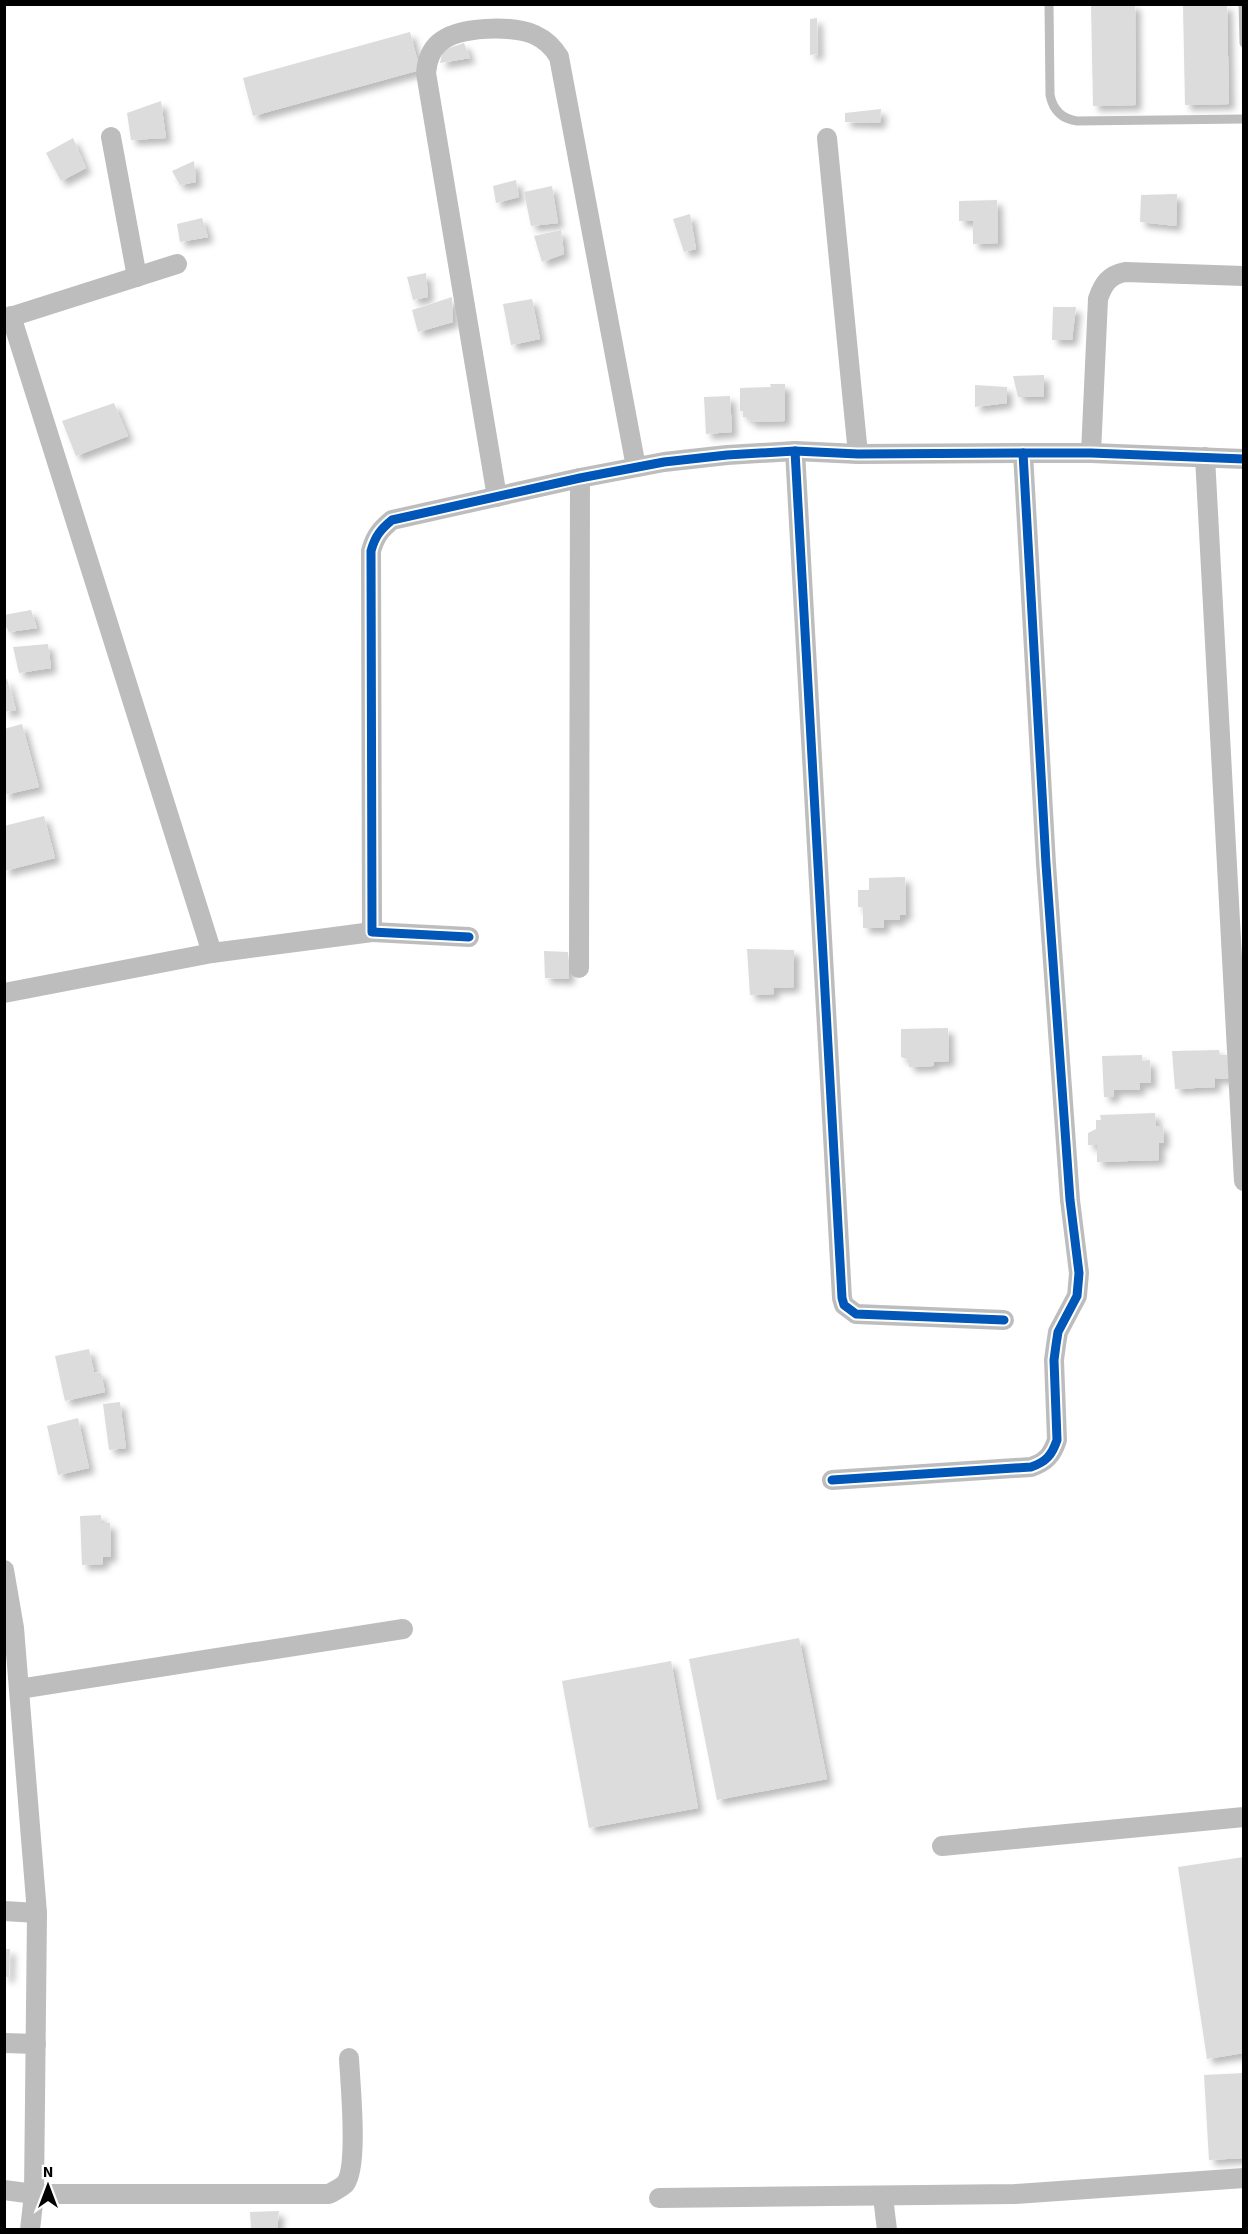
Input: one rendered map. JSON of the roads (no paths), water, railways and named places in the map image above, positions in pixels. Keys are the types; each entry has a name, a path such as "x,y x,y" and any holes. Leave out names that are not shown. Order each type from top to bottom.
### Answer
{"street":[{"path":"497,497 426,73 433,50 441,41 460,33 496,29 524,31 547,42 559,57 636,467"},
{"path":"111,137 137,277"},
{"path":"827,138 858,454"},
{"path":"177,264 8,317 212,953"},
{"path":"1091,453 1098,299 1105,283 1116,274 1125,272 1244,276"},
{"path":"795,451 842,1298 844,1305 856,1314 1004,1320"},
{"path":"372,932 371,551 380,530 392,520 636,467 727,455 795,451 858,454 1091,453 1244,459"},
{"path":"832,1480 1031,1467 1041,1464 1048,1458 1057,1440 1055,1353 1058,1332 1077,1296 1079,1273 1070,1200 1046,864 1023,453"},
{"path":"1205,458 1244,1181"},
{"path":"579,968 580,478"},
{"path":"4,993 212,953 372,932 470,937"},
{"path":"4,1570 9,1628 19,1689 38,1913 34,2194 30,2229"},
{"path":"19,1689 403,1629"},
{"path":"942,1846 1244,1817"},
{"path":"4,1911 38,1913"},
{"path":"4,2043 36,2044"},
{"path":"4,2190 34,2194 329,2194 345,2184 350,2175 353,2157 349,2058"},
{"path":"659,2198 1015,2194 1244,2178"},
{"path":"883,2197 887,2229"}],"lane":[{"path":"1049,4 1050,95 1054,108 1064,118 1077,122 1244,119"},
{"path":"1243,4 1244,43"}]}
